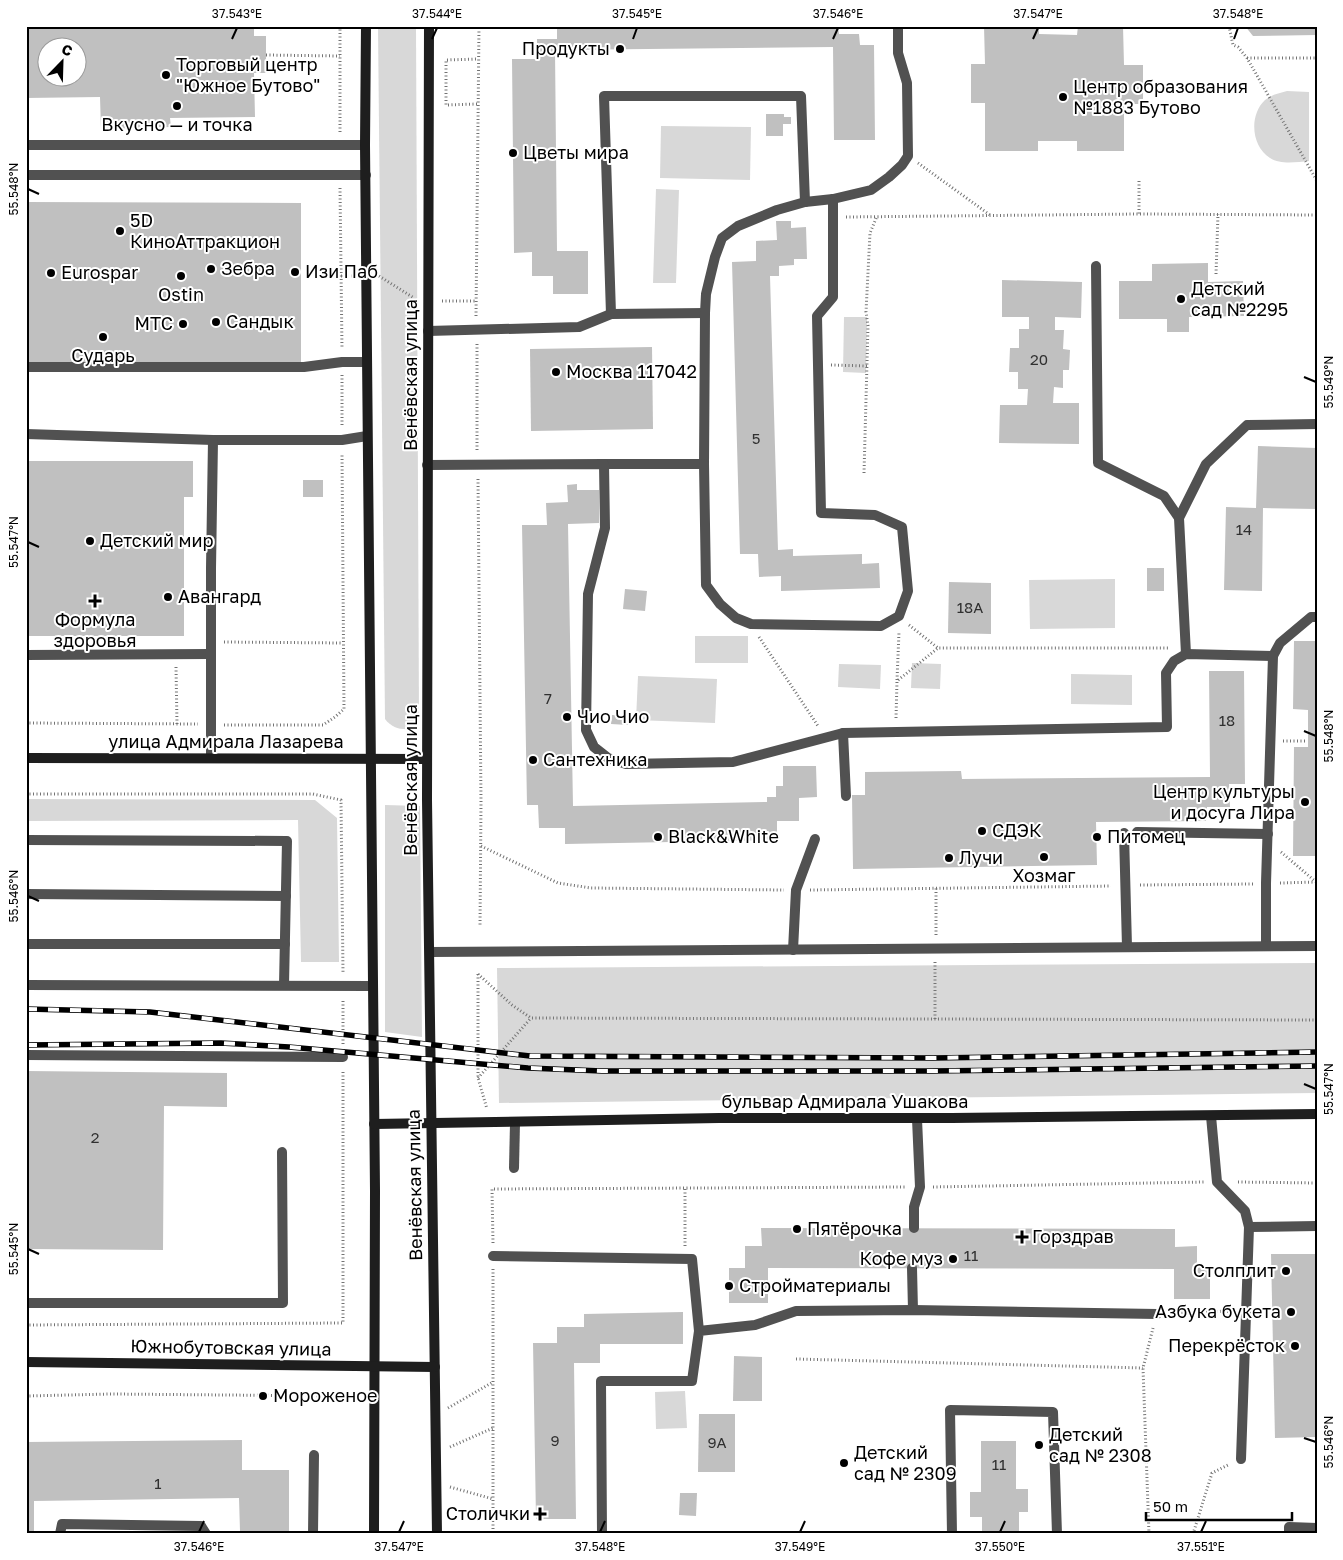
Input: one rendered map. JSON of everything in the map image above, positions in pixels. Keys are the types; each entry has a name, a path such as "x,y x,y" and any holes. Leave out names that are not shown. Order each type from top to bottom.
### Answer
{"main road":[{"path":"366,26 367,436 374,1124 374,1534"},
{"name":"Венёвская улица","path":"429,26 426,759 437,1534"},
{"name":"улица Адмирала Лазарева","path":"26,758 426,759"},
{"name":"бульвар Адмирала Ушакова","path":"374,1124 719,1118 1317,1114"},
{"name":"Южнобутовская улица","path":"26,1362 435,1367"}],"street":[{"path":"833,200 833,297 816,316 821,513 875,515 902,527 908,592 899,616 880,626 751,624 736,618 720,604 706,584 704,313 706,294 722,238 738,226 777,210 804,202 833,200 871,190 888,177 908,156 907,83 898,53 898,26"},
{"path":"611,314 604,96 801,96 804,202"},
{"path":"26,145 365,145"},
{"path":"26,175 366,174"},
{"path":"1096,266 1098,463 1164,496 1180,518"},
{"path":"428,331 579,327 611,314 704,313"},
{"path":"26,367 304,367 342,362 367,362"},
{"path":"1186,651 1180,518 1206,464 1247,425 1317,424"},
{"path":"26,434 213,440 342,440 367,436"},
{"path":"211,758 210,654 213,440"},
{"path":"604,464 605,528 588,594 586,730 594,747 608,758 626,764 732,762 843,733 1167,727 1166,674 1174,661 1186,651 1273,656"},
{"path":"427,465 704,464"},
{"path":"1266,946 1266,883 1273,656 1280,643 1311,617 1317,617"},
{"path":"26,655 210,654"},
{"path":"843,733 846,796"},
{"path":"1137,832 1268,837"},
{"path":"1124,833 1126,947"},
{"path":"793,950 796,890 816,839"},
{"path":"26,840 287,841 284,985"},
{"path":"26,894 286,896"},
{"path":"26,944 285,944"},
{"path":"430,952 1317,946"},
{"path":"26,985 373,986"},
{"path":"26,1055 343,1057"},
{"path":"1211,1116 1217,1182 1245,1211 1249,1228 1241,1459"},
{"path":"914,1228 914,1207 920,1187 917,1118"},
{"path":"514,1168 515,1123"},
{"path":"26,1303 282,1303 282,1152"},
{"path":"1249,1228 1317,1226"},
{"path":"493,1256 692,1259 699,1331 692,1381 601,1381 602,1534"},
{"path":"912,1268 913,1310"},
{"path":"699,1331 755,1325 796,1311 913,1310 1157,1314"},
{"path":"952,1534 950,1410 1054,1412 1057,1534"},
{"path":"313,1534 314,1455"},
{"path":"60,1534 62,1524 201,1526 206,1534"},
{"path":"1289,1534 1289,1527 1317,1528"}],"path":[{"path":"340,26 340,145"},
{"path":"1229,26 1233,46 1238,47 1247,58 1317,181"},
{"path":"266,55 340,56"},
{"path":"1247,58 1317,58"},
{"path":"477,104 446,105 446,60 478,60"},
{"path":"908,156 990,215"},
{"path":"26,723 323,725 335,718 344,709 340,175"},
{"path":"1139,181 1139,214"},
{"path":"833,217 1139,214 1317,215"},
{"path":"1216,274 1218,214"},
{"path":"864,473 868,326 866,312 870,233 877,216"},
{"path":"341,276 381,276 417,300 477,301"},
{"path":"818,365 867,366"},
{"path":"899,616 938,648 1186,651"},
{"path":"896,732 899,616"},
{"path":"751,624 826,737"},
{"path":"211,642 344,642"},
{"path":"897,681 938,648"},
{"path":"176,654 177,724"},
{"path":"1270,740 1308,742"},
{"path":"26,794 313,794 341,800"},
{"path":"1268,837 1317,882"},
{"path":"481,846 558,883 591,888 796,890 1317,882"},
{"path":"487,1109 478,1078 478,974 512,1005 531,1018 1317,1020"},
{"path":"478,1078 531,1018"},
{"path":"685,1188 685,1259"},
{"path":"492,1189 494,1534"},
{"path":"1149,1534 1143,1368 1157,1314 1246,1310"},
{"path":"26,1325 344,1323"},
{"path":"796,1359 1143,1368"},
{"path":"444,1410 493,1382"},
{"path":"26,1396 110,1394 341,1396"},
{"path":"448,1455 448,1447 493,1428"},
{"path":"1193,1534 1212,1472 1241,1459"},
{"path":"448,1478 448,1487 493,1499"}],"shaded area":[{"path":"378,26 416,26 419,720 411,729 400,729 385,719"},
{"path":"1287,91 1309,92 1309,161 1279,162 1274,160 1264,153 1256,138 1254,130 1256,114 1260,106 1270,97"},
{"path":"661,126 751,127 750,180 660,178"},
{"path":"656,189 679,190 676,283 653,283"},
{"path":"844,317 867,317 866,373 843,372"},
{"path":"1115,579 1115,628 1030,629 1029,580"},
{"path":"695,636 748,636 748,663 695,663"},
{"path":"912,663 941,664 940,689 911,688"},
{"path":"839,664 881,665 880,689 838,687"},
{"path":"1071,674 1132,675 1132,705 1071,704"},
{"path":"638,676 717,679 715,723 636,720"},
{"path":"26,799 315,800 337,818 339,962 301,962 298,820 26,821"},
{"path":"385,805 420,806 422,1037 385,1032"},
{"path":"1317,963 1317,1093 499,1103 497,968"},
{"path":"685,1391 687,1428 656,1429 655,1392"}],"building":[{"name":"Торговый центр \"Южное Бутово\"","path":"26,26 254,26 254,36 266,36 266,73 254,73 255,117 170,118 171,127 101,129 100,97 26,98"},
{"path":"557,26 838,26 839,34 859,34 860,45 874,45 875,140 834,140 833,47 555,50 557,251 588,251 588,294 553,294 553,276 532,276 532,252 514,253 512,59 537,59 537,39 557,39"},
{"path":"984,26 1039,26 1039,34 1077,35 1078,26 1123,26 1124,65 1143,65 1143,104 1124,104 1124,151 1077,151 1077,141 1038,141 1038,151 985,151 985,103 971,103 971,64 985,64"},
{"path":"1245,26 1317,26 1317,35 1253,36"},
{"path":"766,114 784,114 784,117 791,117 791,124 783,124 783,136 766,136"},
{"path":"26,202 301,203 301,365 26,364"},
{"path":"776,221 791,221 791,228 806,227 807,259 794,259 794,265 779,266 779,276 770,276 778,550 793,549 793,556 862,554 862,564 879,563 880,588 781,591 781,576 759,577 758,554 740,554 732,262 756,261 756,241 777,240"},
{"name":"Детский сад №2295","path":"1208,263 1208,282 1243,281 1244,316 1189,317 1189,332 1167,332 1167,319 1119,319 1119,281 1152,281 1152,264"},
{"path":"1002,280 1082,282 1081,318 1055,317 1055,330 1064,330 1063,349 1070,350 1069,370 1063,370 1063,388 1054,387 1053,403 1079,403 1079,444 999,443 1000,405 1027,405 1028,389 1018,389 1018,372 1009,372 1010,348 1019,348 1019,329 1029,329 1029,317 1002,317"},
{"path":"652,347 653,429 531,431 530,349"},
{"path":"1258,446 1317,448 1317,509 1263,508 1262,591 1224,590 1226,507 1256,508"},
{"path":"26,461 193,461 193,497 184,497 184,636 26,636"},
{"path":"303,480 323,480 323,497 303,497"},
{"path":"577,484 577,490 599,490 599,523 568,524 573,806 767,802 767,797 776,797 776,786 783,786 783,766 816,766 817,797 799,798 799,821 777,821 777,840 565,844 565,828 539,828 538,805 527,805 522,525 547,525 546,503 568,502 567,485"},
{"path":"1147,568 1164,568 1164,591 1147,591"},
{"path":"949,582 991,583 991,634 948,633"},
{"path":"625,589 647,591 645,611 623,609"},
{"name":"Центр культуры и досуга Лира","path":"1294,641 1317,641 1317,856 1293,856 1294,747 1308,747 1308,710 1293,709"},
{"path":"1209,671 1244,671 1245,784 1229,784 1230,807 1207,807 1206,821 1096,822 1097,865 853,869 852,795 865,795 865,772 961,771 962,779 1210,777"},
{"path":"612,715 629,716 628,725 611,724"},
{"path":"26,1071 227,1073 227,1107 164,1106 163,1250 26,1249"},
{"path":"761,1228 1175,1229 1175,1247 1197,1246 1197,1265 1210,1266 1210,1299 1174,1299 1174,1269 768,1268 768,1303 729,1303 729,1268 745,1268 745,1246 762,1246"},
{"name":"Перекрёсток","path":"1271,1254 1317,1254 1317,1437 1275,1438"},
{"path":"683,1312 683,1344 600,1344 600,1363 574,1363 576,1519 536,1519 533,1343 557,1343 557,1327 584,1327 584,1314"},
{"path":"734,1356 762,1357 762,1401 733,1401"},
{"path":"699,1414 735,1414 735,1472 698,1472"},
{"path":"242,1440 242,1470 289,1470 289,1531 240,1531 239,1498 34,1501 34,1534 26,1534 26,1442"},
{"path":"981,1441 1016,1441 1016,1489 1028,1489 1028,1512 1019,1512 1019,1534 982,1534 982,1517 970,1517 970,1492 981,1492"},
{"path":"680,1493 697,1493 696,1516 679,1515"}],"railway":[{"path":"26,1009 150,1012 530,1056 933,1058 1317,1052"},
{"path":"26,1045 221,1043 289,1047 528,1068 602,1071 932,1071 1317,1066"}],"place":[{"name":"Продукты","path":"620,49"},
{"name":"Торговый центр \"Южное Бутово\"","path":"166,75"},
{"name":"Центр образования №1883 Бутово","path":"1063,97"},
{"name":"Вкусно — и точка","path":"177,106"},
{"name":"Цветы мира","path":"513,153"},
{"name":"5D КиноАттракцион","path":"120,231"},
{"name":"Зебра","path":"211,269"},
{"name":"Изи Паб","path":"295,272"},
{"name":"Eurospar","path":"51,273"},
{"name":"Ostin","path":"181,276"},
{"name":"Детский сад №2295","path":"1181,299"},
{"name":"Сандык","path":"216,322"},
{"name":"МТС","path":"183,324"},
{"name":"Сударь","path":"103,337"},
{"name":"Москва 117042","path":"556,372"},
{"name":"Детский мир","path":"90,541"},
{"name":"Авангард","path":"168,597"},
{"name":"Формула здоровья","path":"95,601"},
{"name":"Чио Чио","path":"567,717"},
{"name":"Сантехника","path":"533,760"},
{"name":"Центр культуры и досуга Лира","path":"1305,802"},
{"name":"СДЭК","path":"982,831"},
{"name":"Black&White","path":"658,837"},
{"name":"Питомец","path":"1097,837"},
{"name":"Хозмаг","path":"1044,857"},
{"name":"Лучи","path":"949,858"},
{"name":"Пятёрочка","path":"797,1229"},
{"name":"Горздрав","path":"1022,1237"},
{"name":"Кофе муз","path":"953,1259"},
{"name":"Столплит","path":"1286,1271"},
{"name":"Стройматериалы","path":"729,1286"},
{"name":"Азбука букета","path":"1291,1312"},
{"name":"Перекрёсток","path":"1295,1346"},
{"name":"Мороженое","path":"263,1396"},
{"name":"Детский сад № 2308","path":"1039,1445"},
{"name":"Детский сад № 2309","path":"844,1463"},
{"name":"Столички","path":"540,1514"}]}
